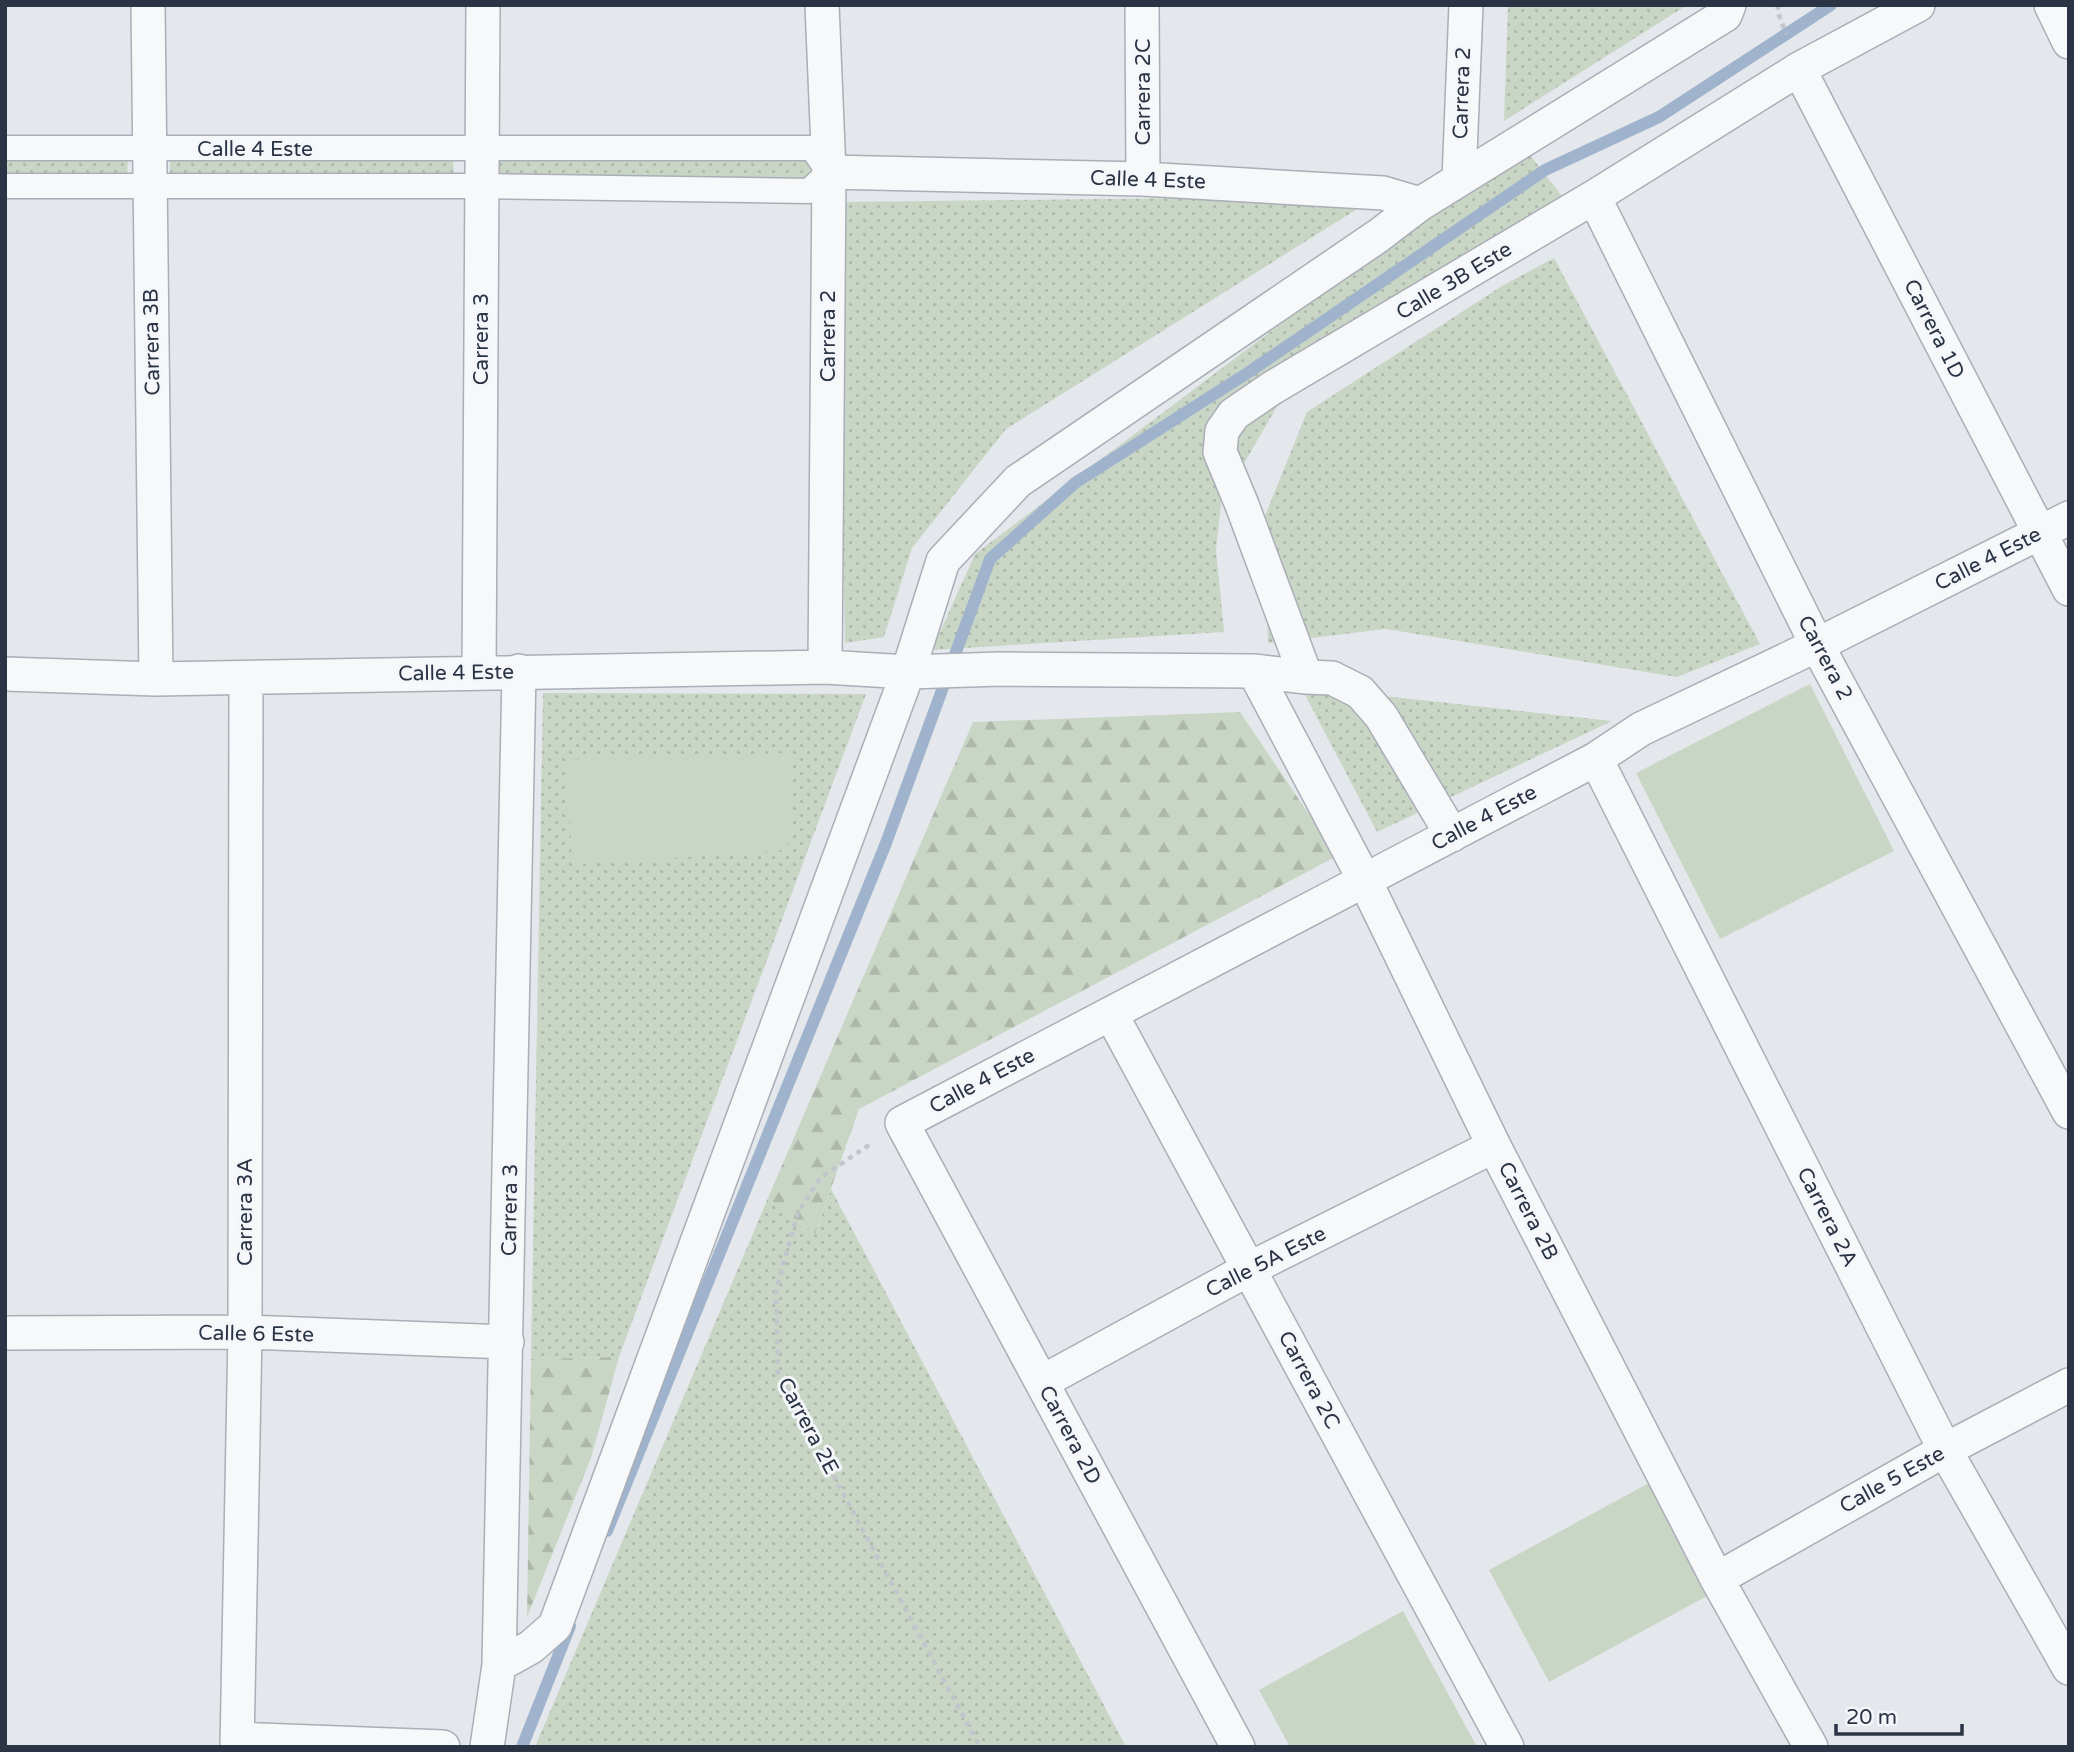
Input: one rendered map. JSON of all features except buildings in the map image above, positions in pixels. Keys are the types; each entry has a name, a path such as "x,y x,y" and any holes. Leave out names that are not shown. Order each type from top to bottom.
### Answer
{"street":[{"name":"Carrera 3B","path":"148,5 156,679"},
{"name":"Carrera 3","path":"479,672 484,5"},
{"name":"Carrera 2","path":"822,5 829,172 825,667"},
{"name":"Carrera 2C","path":"1142,5 1143,179"},
{"name":"Carrera 2","path":"1459,180 1466,5"},
{"path":"499,1665 531,1647 555,1626 918,672 943,561 1018,481 1378,236 1420,204 1726,15 1729,5"},
{"name":"Calle 3B Este","path":"1306,677 1220,452 1222,431 1234,414 1272,388 1594,197 1799,69 1918,5"},
{"path":"2050,5 2069,41"},
{"name":"Carrera 1D","path":"1799,69 2069,589"},
{"name":"Calle 4 Este","path":"5,148 812,148 829,172"},
{"name":"Calle 4 Este","path":"5,186 482,186 809,191 829,172 1143,179 1383,193 1420,204"},
{"name":"Carrera 2","path":"1594,197 1817,645 2069,1112"},
{"name":"Calle 4 Este","path":"902,1123 1596,760 1641,729 1817,645 2069,518"},
{"name":"Calle 4 Este","path":"5,674 156,679 825,667 918,672 1000,669 1254,671 1332,678 1360,692 1381,716 1451,835"},
{"name":"Carrera 3","path":"487,1747 499,1665 519,671"},
{"name":"Carrera 2B","path":"1254,671 1365,881 1494,1146 1717,1579 1811,1747"},
{"name":"Carrera 3A","path":"237,1743 245,1332 246,678"},
{"name":"Carrera 2A","path":"1596,760 1945,1450 2069,1668"},
{"name":"Carrera 2C","path":"1111,1014 1507,1747"},
{"name":"Carrera 2D","path":"902,1123 1238,1747"},
{"name":"Calle 5A Este","path":"1042,1382 1249,1269 1494,1146"},
{"name":"Calle 6 Este","path":"5,1333 245,1332 507,1342"},
{"name":"Calle 5 Este","path":"1717,1579 1945,1450 2069,1385"},
{"path":"237,1743 443,1747"}],"path":[{"name":"Carrera 2E","path":"902,1123 820,1178 798,1212 776,1291 778,1373 980,1747"}],"green space":[{"path":"1508,5 1687,5 1504,121"},
{"path":"1526,150 1562,196 1286,391 1221,503 1216,550 1224,632 932,650 975,554 1408,228"},
{"path":"812,157 810,181 497,179 499,159"},
{"path":"5,158 128,158 127,178 5,178"},
{"path":"170,158 453,158 454,178 170,179"},
{"path":"1378,196 1006,429 912,548 884,637 845,643 839,202"},
{"path":"1554,258 1760,644 1677,677 1386,629 1268,643 1265,516 1307,412 1502,286"},
{"path":"1810,684 1894,851 1720,939 1636,773"},
{"path":"1301,687 1612,721 1377,832"},
{"path":"543,693 866,694 619,1357 531,1359"},
{"path":"1240,712 1337,856 859,1109 815,1234 768,1198 973,722"},
{"path":"792,753 788,850 572,865 567,759"},
{"path":"831,1189 1126,1747 535,1747 768,1198 815,1234"},
{"path":"619,1357 591,1458 527,1617 531,1359"},
{"path":"1649,1483 1709,1595 1549,1682 1489,1570"},
{"path":"1403,1611 1477,1747 1290,1747 1259,1690"}],"waterway":[{"path":"607,1531 886,843 990,559 1075,483 1249,372 1545,170 1659,117 1831,5"},
{"path":"522,1747 570,1626"}]}
